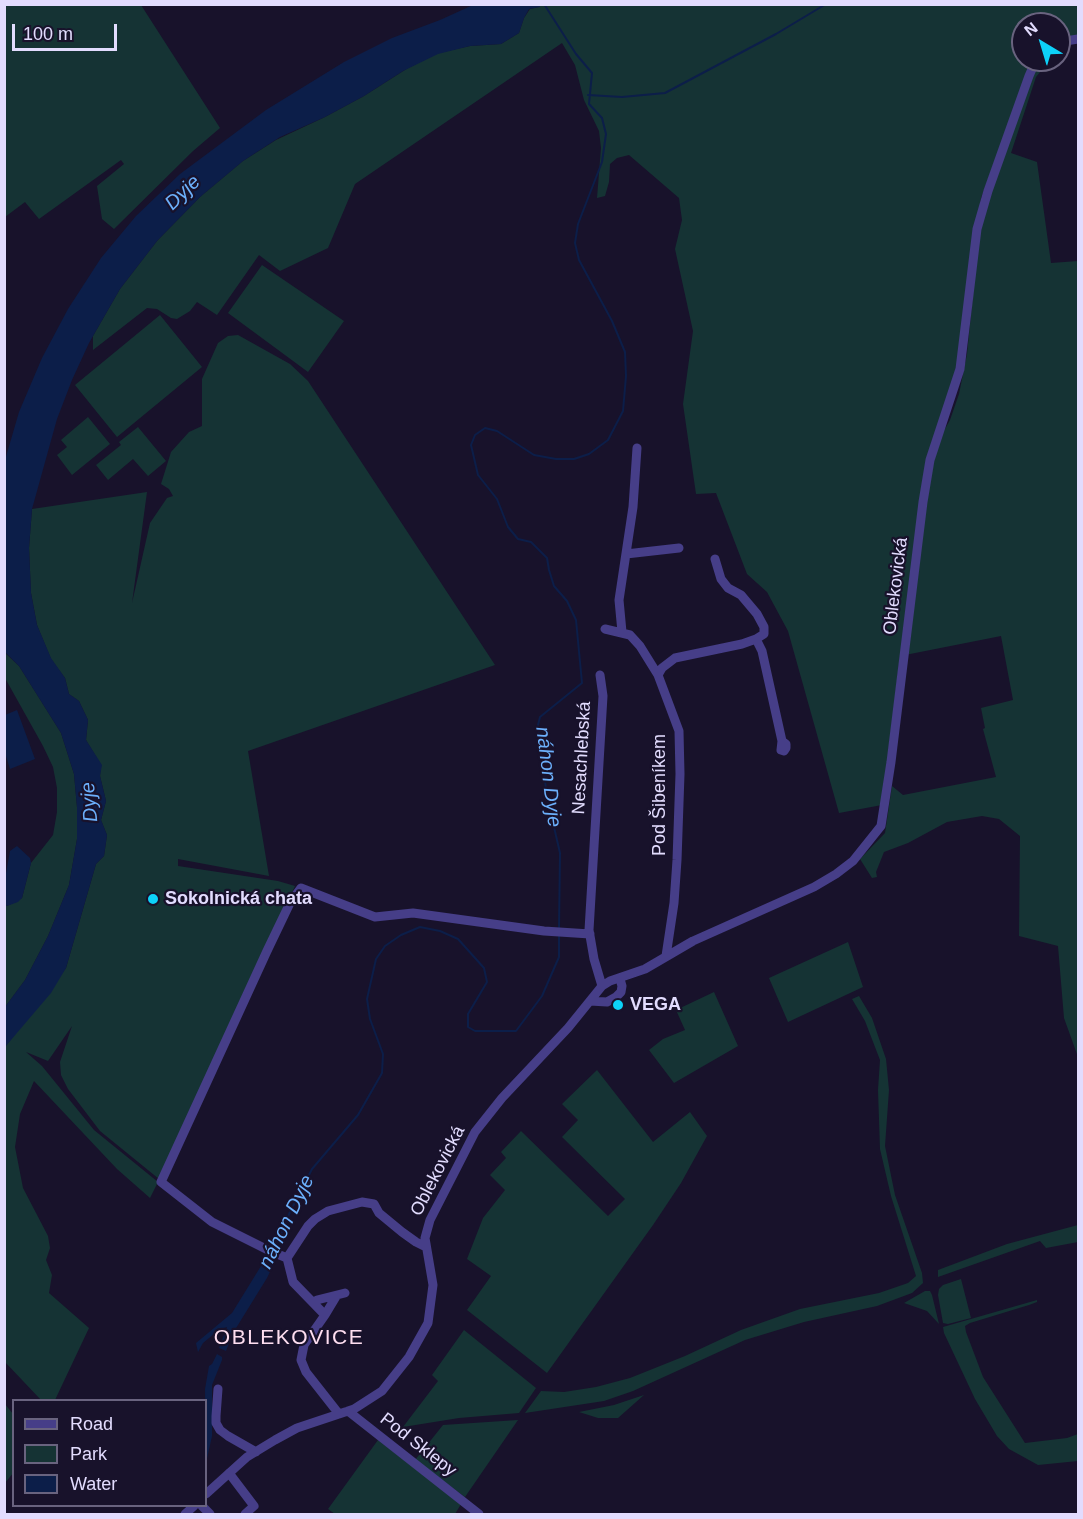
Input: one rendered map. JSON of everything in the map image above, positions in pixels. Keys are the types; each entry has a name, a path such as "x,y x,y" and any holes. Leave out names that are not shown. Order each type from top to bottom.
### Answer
{"street":[{"name":"Oblekovická","path":"207,1493 229,1473 275,1440 297,1428 344,1413 382,1390 409,1357 428,1323 433,1285 425,1238 430,1220 475,1131 502,1098 568,1028 602,986 645,969 693,941 814,887 853,861 880,826 891,762 930,460 960,369 977,229 988,191 1031,72"},
{"path":"622,633 619,600 633,507 637,448"},
{"path":"626,554 679,548"},
{"path":"658,675 662,668 675,658 742,644 764,634 764,627 757,614 741,595 728,588 722,579 716,559"},
{"name":"Pod Šibeníkem","path":"605,629 630,635 640,646 658,675 679,731 679,806 675,892 666,956"},
{"path":"756,639 762,651 782,741"},
{"name":"Nesachlebská","path":"600,675 603,696 590,934 602,986"},
{"path":"314,1303 317,1300 341,1294 325,1315 293,1282 284,1257 201,1215 161,1182 267,951 290,903 301,888 375,917 413,913 590,934"},
{"path":"590,1002 607,1002 616,997 621,992 620,979"},
{"path":"284,1257 315,1219 328,1211 362,1202 374,1204 379,1214 426,1247"},
{"name":"Pod Sklepy","path":"325,1315 304,1345 301,1360 306,1372 344,1413 479,1515"},
{"path":"218,1389 216,1416 220,1430 256,1452"},
{"path":"229,1473 254,1506 245,1515"}],"green space":[{"path":"5,4 141,5 220,128 193,151 114,229 102,219 97,186 124,164 121,160 39,219 25,202 5,217"},
{"path":"540,5 1078,5 1078,36 1071,37 1071,12 1011,12 1011,72 1028,72 981,198 959,354 952,392 932,441 926,501 941,436 950,420 959,394 967,354 979,235 990,195 1035,72 1040,72 1036,77 1011,153 1037,162 1051,263 1078,261 1078,1057 1064,1018 1058,946 1019,936 1020,836 999,819 982,816 947,822 908,843 884,852 876,872 877,877 872,878 860,859 885,833 892,786 903,795 996,777 983,729 985,728 981,708 1013,700 1001,636 900,656 882,805 839,813 788,631 767,592 747,574 716,493 696,494 683,404 693,331 675,249 682,220 679,198 629,155 617,158 610,164 605,196 597,198 601,148 599,131 584,100 575,65 562,43 355,184 328,248 280,271 259,255 217,315 197,302 190,311 177,319 157,309 147,308 93,350 93,336 120,289 157,241 200,197 243,161 276,140 325,117 438,53 470,46 501,44 519,33 530,9"},
{"path":"262,265 344,321 308,372 228,313"},
{"path":"160,315 202,367 117,437 75,385"},
{"path":"238,335 290,364 308,381 495,665 248,751 269,876 178,859 178,866 278,881 295,886 159,1179 100,1131 68,1089 61,1075 60,1062 72,1026 48,1061 26,1052 42,1066 94,1130 158,1182 150,1198 117,1169 34,1081 20,1114 15,1147 23,1188 48,1236 50,1248 46,1260 52,1275 49,1293 89,1328 55,1399 40,1399 5,1362 5,1047 66,968 96,864 104,856 107,835 101,820 106,801 100,776 101,765 86,740 88,720 79,701 69,694 65,678 51,659 37,625 31,593 29,548 32,509 147,492 132,603 150,523 167,498 173,496 169,489 161,484 171,452 189,432 202,426 202,379 218,343 228,336"},
{"path":"88,417 110,444 72,475 57,455 67,447 61,440"},
{"path":"138,427 166,461 148,476 133,459 108,480 96,465 121,445 119,442"},
{"path":"4,652 19,666 61,733 74,774 77,807 77,839 69,885 48,936 25,980 5,1007 5,904 7,906 22,898 31,863 53,835 57,812 57,788 53,767 5,678"},
{"path":"848,942 863,987 788,1022 769,978"},
{"path":"714,992 738,1046 674,1083 649,1050 663,1039 685,1030 676,1010"},
{"path":"859,996 872,1018 886,1059 889,1090 885,1146 895,1195 922,1273 923,1283 912,1293 877,1306 804,1322 745,1340 633,1391 604,1401 525,1413 541,1391 564,1392 630,1378 741,1330 800,1309 879,1293 908,1283 916,1276 891,1196 880,1149 878,1090 880,1060 865,1021 852,999"},
{"path":"597,1070 653,1142 690,1112 707,1136 681,1183 653,1225 547,1373 467,1310 491,1276 467,1259 483,1218 505,1190 490,1175 506,1158 501,1152 521,1131 608,1216 625,1199 562,1137 578,1120 562,1104"},
{"path":"1078,1225 1078,1242 1046,1248 1040,1241 938,1277 938,1270 1007,1244"},
{"path":"961,1279 971,1318 948,1324 943,1323 939,1289 943,1285"},
{"path":"925,1291 930,1291 932,1295 939,1324 927,1311 904,1303"},
{"path":"1037,1300 1029,1305 970,1323 965,1326 966,1332 983,1377 1025,1443 1067,1438 1078,1434 1078,1461 1038,1465 1009,1449 997,1436 975,1399 944,1333 943,1327"},
{"path":"464,1330 536,1388 519,1413 459,1418 403,1427 438,1381 432,1375"},
{"path":"644,1395 618,1418 598,1418 579,1412 614,1405"},
{"path":"5,1404 12,1413 12,1474 5,1483"},
{"path":"518,1420 465,1497 415,1460 443,1425"},
{"path":"378,1440 461,1504 455,1514 335,1514 328,1509"}],"water":[{"name":"Dyje","path":"473,5 540,5 540,7 529,9 519,33 501,44 470,46 438,54 403,71 325,117 280,137 243,161 200,197 157,241 120,289 89,343 72,380 57,419 32,509 29,548 31,593 37,625 51,658 65,678 69,694 79,701 88,720 86,740 102,765 100,776 106,801 101,820 107,835 104,856 96,864 66,968 51,993 5,1047 5,1007 25,980 48,936 69,885 77,839 74,774 61,733 19,666 5,652 5,460 19,412 42,358 68,309 101,258 136,216 180,174 266,110 344,62 392,38"},
{"path":"17,710 35,759 10,769 5,753 5,715"},
{"path":"17,846 30,858 31,863 22,898 7,906 5,904 5,879 10,851"},
{"path":"269,1253 277,1257 267,1278 233,1333 226,1351 219,1348 227,1327 220,1329 203,1343 198,1352 196,1343 232,1313"},
{"path":"217,1354 222,1357 212,1385 212,1436 207,1458 205,1389 209,1366"}],"waterway":[{"name":"náhon Dyje","path":"544,4 576,54 592,73 589,104 602,118 606,134 602,162 578,224 575,243 579,260 612,321 625,352 626,376 623,411 608,440 589,454 574,459 534,455 497,431 485,428 475,435 471,445 478,475 497,499 508,527 518,539 531,542 547,558 554,586 567,601 576,620 582,683 540,717 538,725 547,797 560,853 559,928"},
{"path":"588,95 622,97 665,93 776,34 826,4"},
{"name":"náhon Dyje","path":"274,1251 290,1212 312,1169 358,1115 382,1073 383,1054 370,1019 367,999 376,959 385,946 401,935 420,927 440,931 458,939 484,968 487,982 468,1014 468,1027 475,1031 516,1031 542,996 559,957 559,934"}],"place":[{"name":"Sokolnická chata","path":"153,899"},
{"name":"VEGA","path":"618,1005"}],"district":[{"name":"OBLEKOVICE","path":"289,1338"}]}
